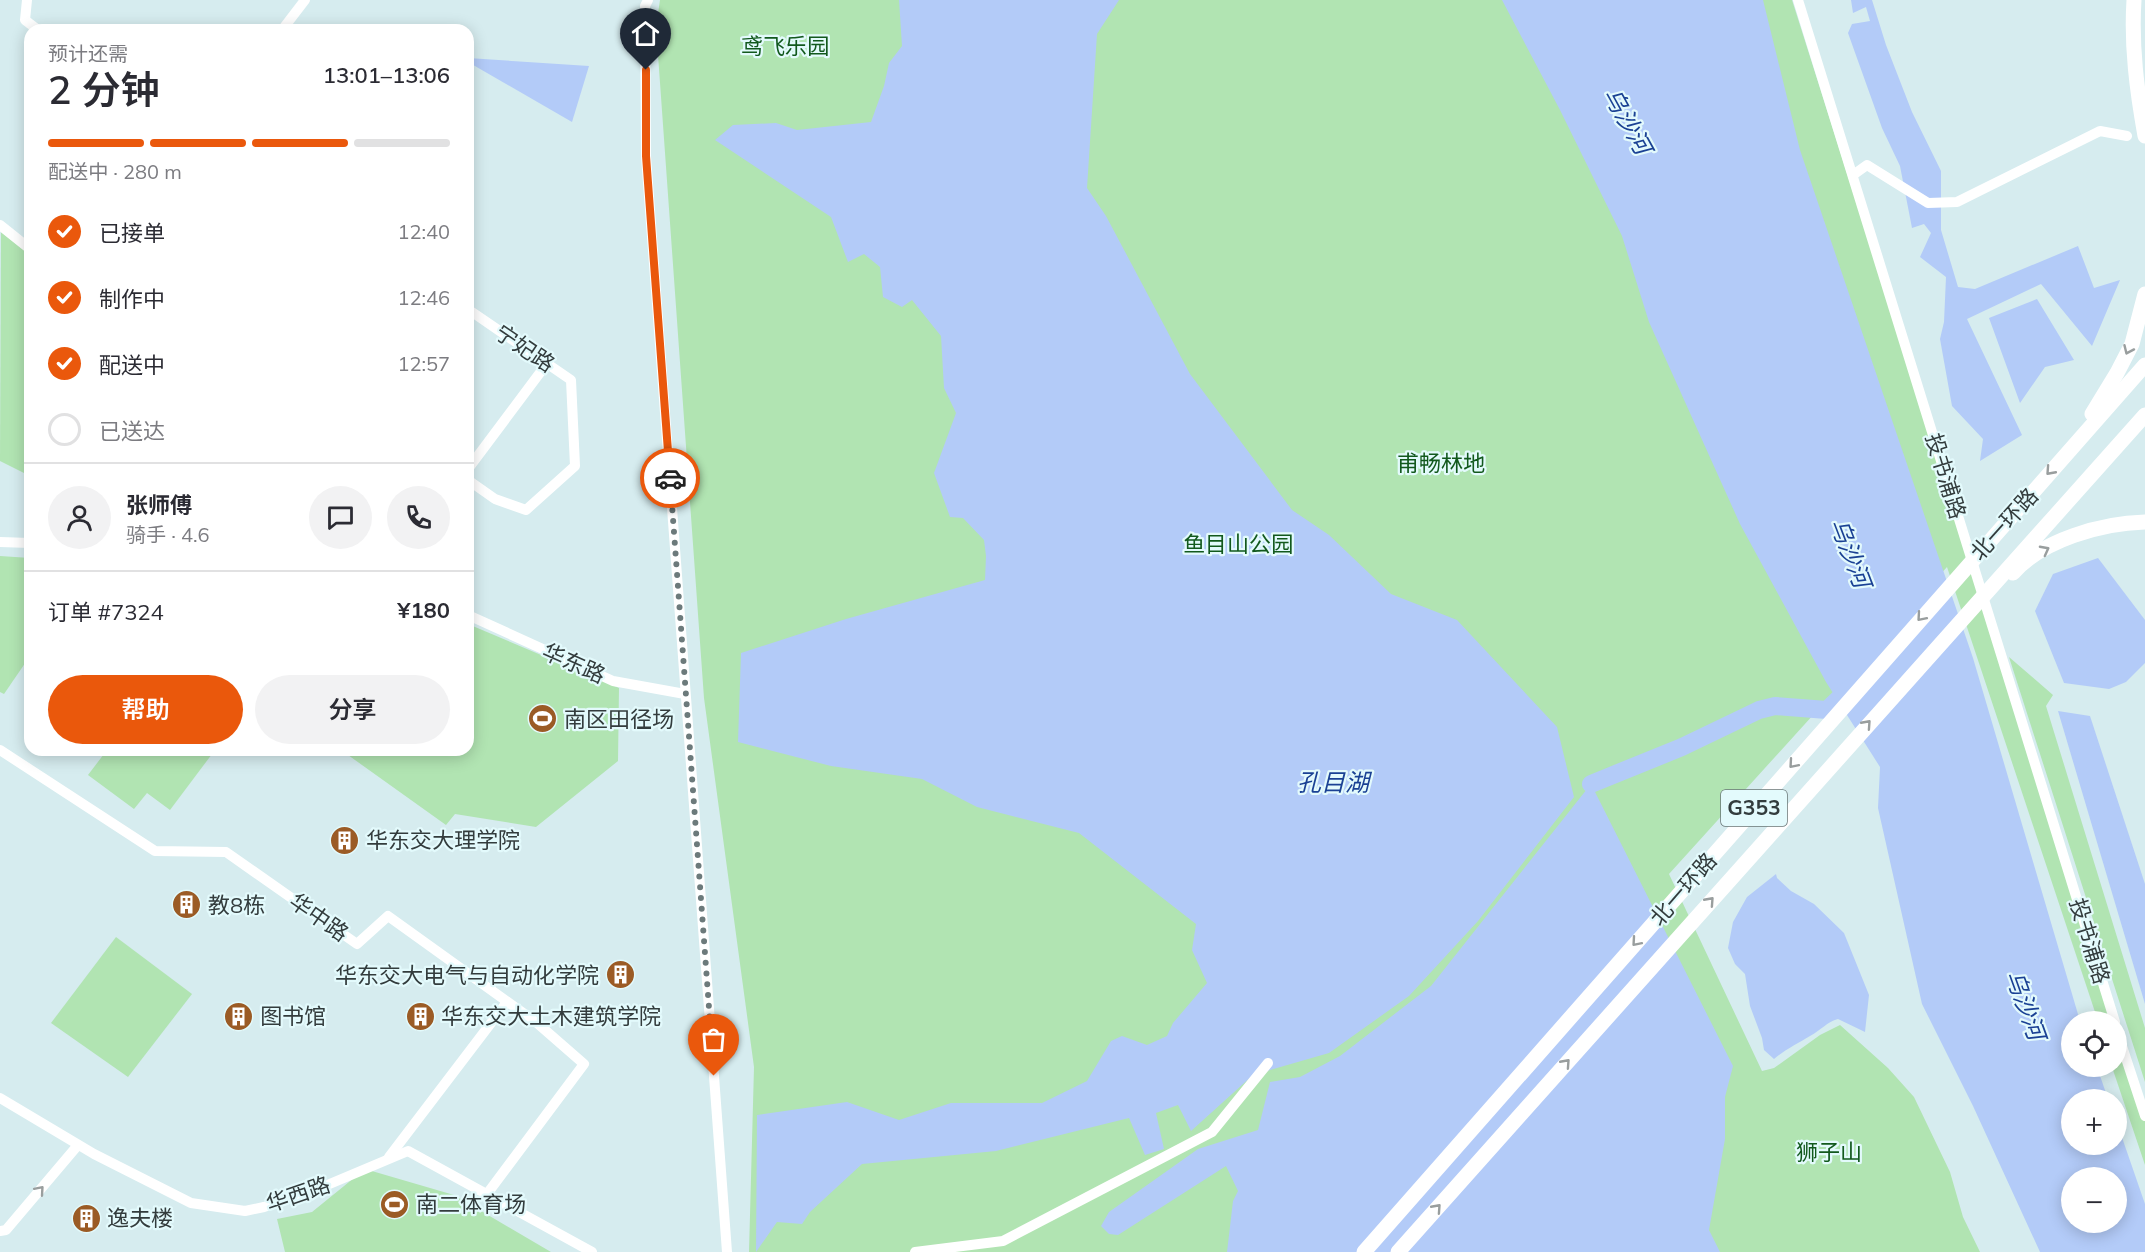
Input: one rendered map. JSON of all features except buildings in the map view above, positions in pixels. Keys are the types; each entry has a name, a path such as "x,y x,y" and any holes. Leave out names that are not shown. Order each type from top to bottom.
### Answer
{"highway":[{"path":"2134,0 2132,25 2137,92 2145,136"},
{"path":"2071,448 2132,344 2145,294"},
{"name":"北一环路","path":"1364,1252 2145,365"},
{"name":"北一环路","path":"1398,1252 2145,415"},
{"path":"1883,706 1927,670 2016,569 2039,553 2079,533 2103,526 2145,522"}],"street":[{"path":"27,0 25,20 30,24"},
{"path":"287,24 305,0"},
{"path":"648,0 645,6 646,156 727,1252"},
{"name":"投书浦路","path":"1798,0 2112,1011"},
{"path":"1853,175 1866,165 1928,203 1957,202 2100,131 2127,136"},
{"path":"0,225 24,244"},
{"name":"宁妃路","path":"474,313 548,362 571,380 575,466 526,510 495,499 474,484"},
{"path":"474,461 548,362"},
{"path":"0,542 24,543"},
{"name":"华东路","path":"474,618 613,681 686,694"},
{"name":"华中路","path":"0,750 155,851 226,852 357,944 388,916 537,1023 584,1065 487,1194"},
{"path":"387,1160 507,1002"},
{"path":"2127,1061 2145,1116"},
{"path":"915,1252 1003,1241 1212,1132 1268,1063"},
{"name":"华西路","path":"0,1098 78,1145 191,1203 244,1210 264,1207 313,1191 408,1151 592,1252"},
{"path":"0,1231 6,1230 78,1145"}],"green space":[{"name":"鱼目山公园","path":"660,0 1792,0 2113,1011 2095,1011 1947,567 1669,874 1762,1071 1774,1068 1820,1035 1840,1025 1888,1068 1914,1097 1950,1172 1963,1217 1980,1252 749,1252 754,1067 704,698 656,27"},
{"path":"1,232 24,250 24,473 0,461"},
{"path":"0,556 24,558 24,665 4,694 0,692"},
{"name":"南区田径场","path":"474,627 619,688 618,761 536,827 455,814 446,825 349,756 474,756"},
{"path":"2009,657 2053,695 2046,706 2145,1028 2145,1082 2127,1026 2127,1011 2122,1011"},
{"path":"102,756 210,756 170,810 147,793 134,809 88,775"},
{"path":"116,937 192,994 128,1077 51,1023"},
{"path":"2127,1056 2145,1114 2145,1165 2127,1112 2127,1089 2119,1089 2115,1077 2127,1077"},
{"name":"南二体育场","path":"365,1169 454,1195 551,1252 285,1252 277,1219 312,1212"}],"water":[{"name":"孔目湖","path":"899,0 1119,0 1097,34 1087,188 1106,216 1190,374 1292,510 1329,535 1391,594 1457,620 1557,727 1574,797 1478,921 1409,996 1329,1053 1253,1075 1191,1131 1178,1105 1156,1113 1164,1149 1145,1155 1129,1118 996,1151 862,1164 810,1212 802,1224 777,1222 756,1252 757,1115 847,1102 899,1120 951,1103 1042,1103 1087,1081 1111,1041 1122,1036 1147,1045 1167,1036 1173,1023 1207,983 1192,950 1196,924 1079,833 977,807 922,779 831,766 738,742 741,653 846,619 985,580 984,540 963,518 950,517 934,473 956,413 944,388 941,336 912,300 902,307 883,297 880,267 864,254 848,262 831,217 715,140 733,125 776,123 797,130 871,122 884,86 889,63 902,46"},
{"name":"乌沙河","path":"1502,0 1763,0 1800,150 1973,658 2077,1011 2061,1011 2061,1077 2100,1077 2105,1089 2061,1089 2061,1155 2127,1155 2127,1152 2145,1204 2145,1252 2040,1252 1973,1106 1922,1004 1878,808 1880,767 1826,682 1740,524 1649,322 1622,236 1560,110"},
{"path":"1851,0 1872,0 1886,45 1912,112 1941,171 1941,230 1958,287 1975,289 2078,246 2094,288 2120,280 2092,346 2041,284 1967,319 2022,435 1980,461 1983,439 1952,406 1940,339 1944,322 1946,277 1920,257 1931,233 1924,224 1912,228 1900,166 1882,128 1848,33 1852,24 1870,21 1866,7 1853,13"},
{"path":"474,58 589,66 572,122 474,65"},
{"path":"2037,299 2074,360 2045,367 2020,403 1989,318"},
{"path":"2098,558 2145,620 2145,663 2126,682 2109,689 2064,683 2035,611 2053,574"},
{"path":"2058,711 2090,716 2145,884 2145,1004"},
{"path":"1591,784 1733,1066 1725,1097 1725,1139 1709,1230 1720,1252 1227,1252 1233,1201 1238,1191 1226,1166 1118,1235 1109,1234 1101,1226 1109,1212 1198,1149 1258,1130 1270,1082 1300,1077 1340,1056 1431,986"},
{"path":"1776,874 1777,878 1791,891 1814,904 1844,933 1869,995 1865,1032 1838,1019 1834,1020 1774,1059 1764,1050 1750,1006 1745,974 1735,964 1728,948 1733,922 1747,897"}],"waterway":[{"path":"1591,784 1682,747 1759,710 1775,706 1827,710 1850,688"}],"way so far":[{"path":"670,478 714,1076"}],"place":[{"name":"南区田径场","path":"543,719"},
{"name":"华东交大理学院","path":"345,840"},
{"name":"教8栋","path":"187,905"},
{"name":"华东交大电气与自动化学院","path":"620,975"},
{"name":"图书馆","path":"239,1016"},
{"name":"华东交大土木建筑学院","path":"420,1016"},
{"name":"南二体育场","path":"395,1204"},
{"name":"逸夫楼","path":"86,1218"}],"route":[{"path":"646,70 646,156 670,478"}],"park label":[{"name":"鸢飞乐园","path":"785,46"},
{"name":"甫畅林地","path":"1441,463"},
{"name":"狮子山","path":"1829,1152"}]}
